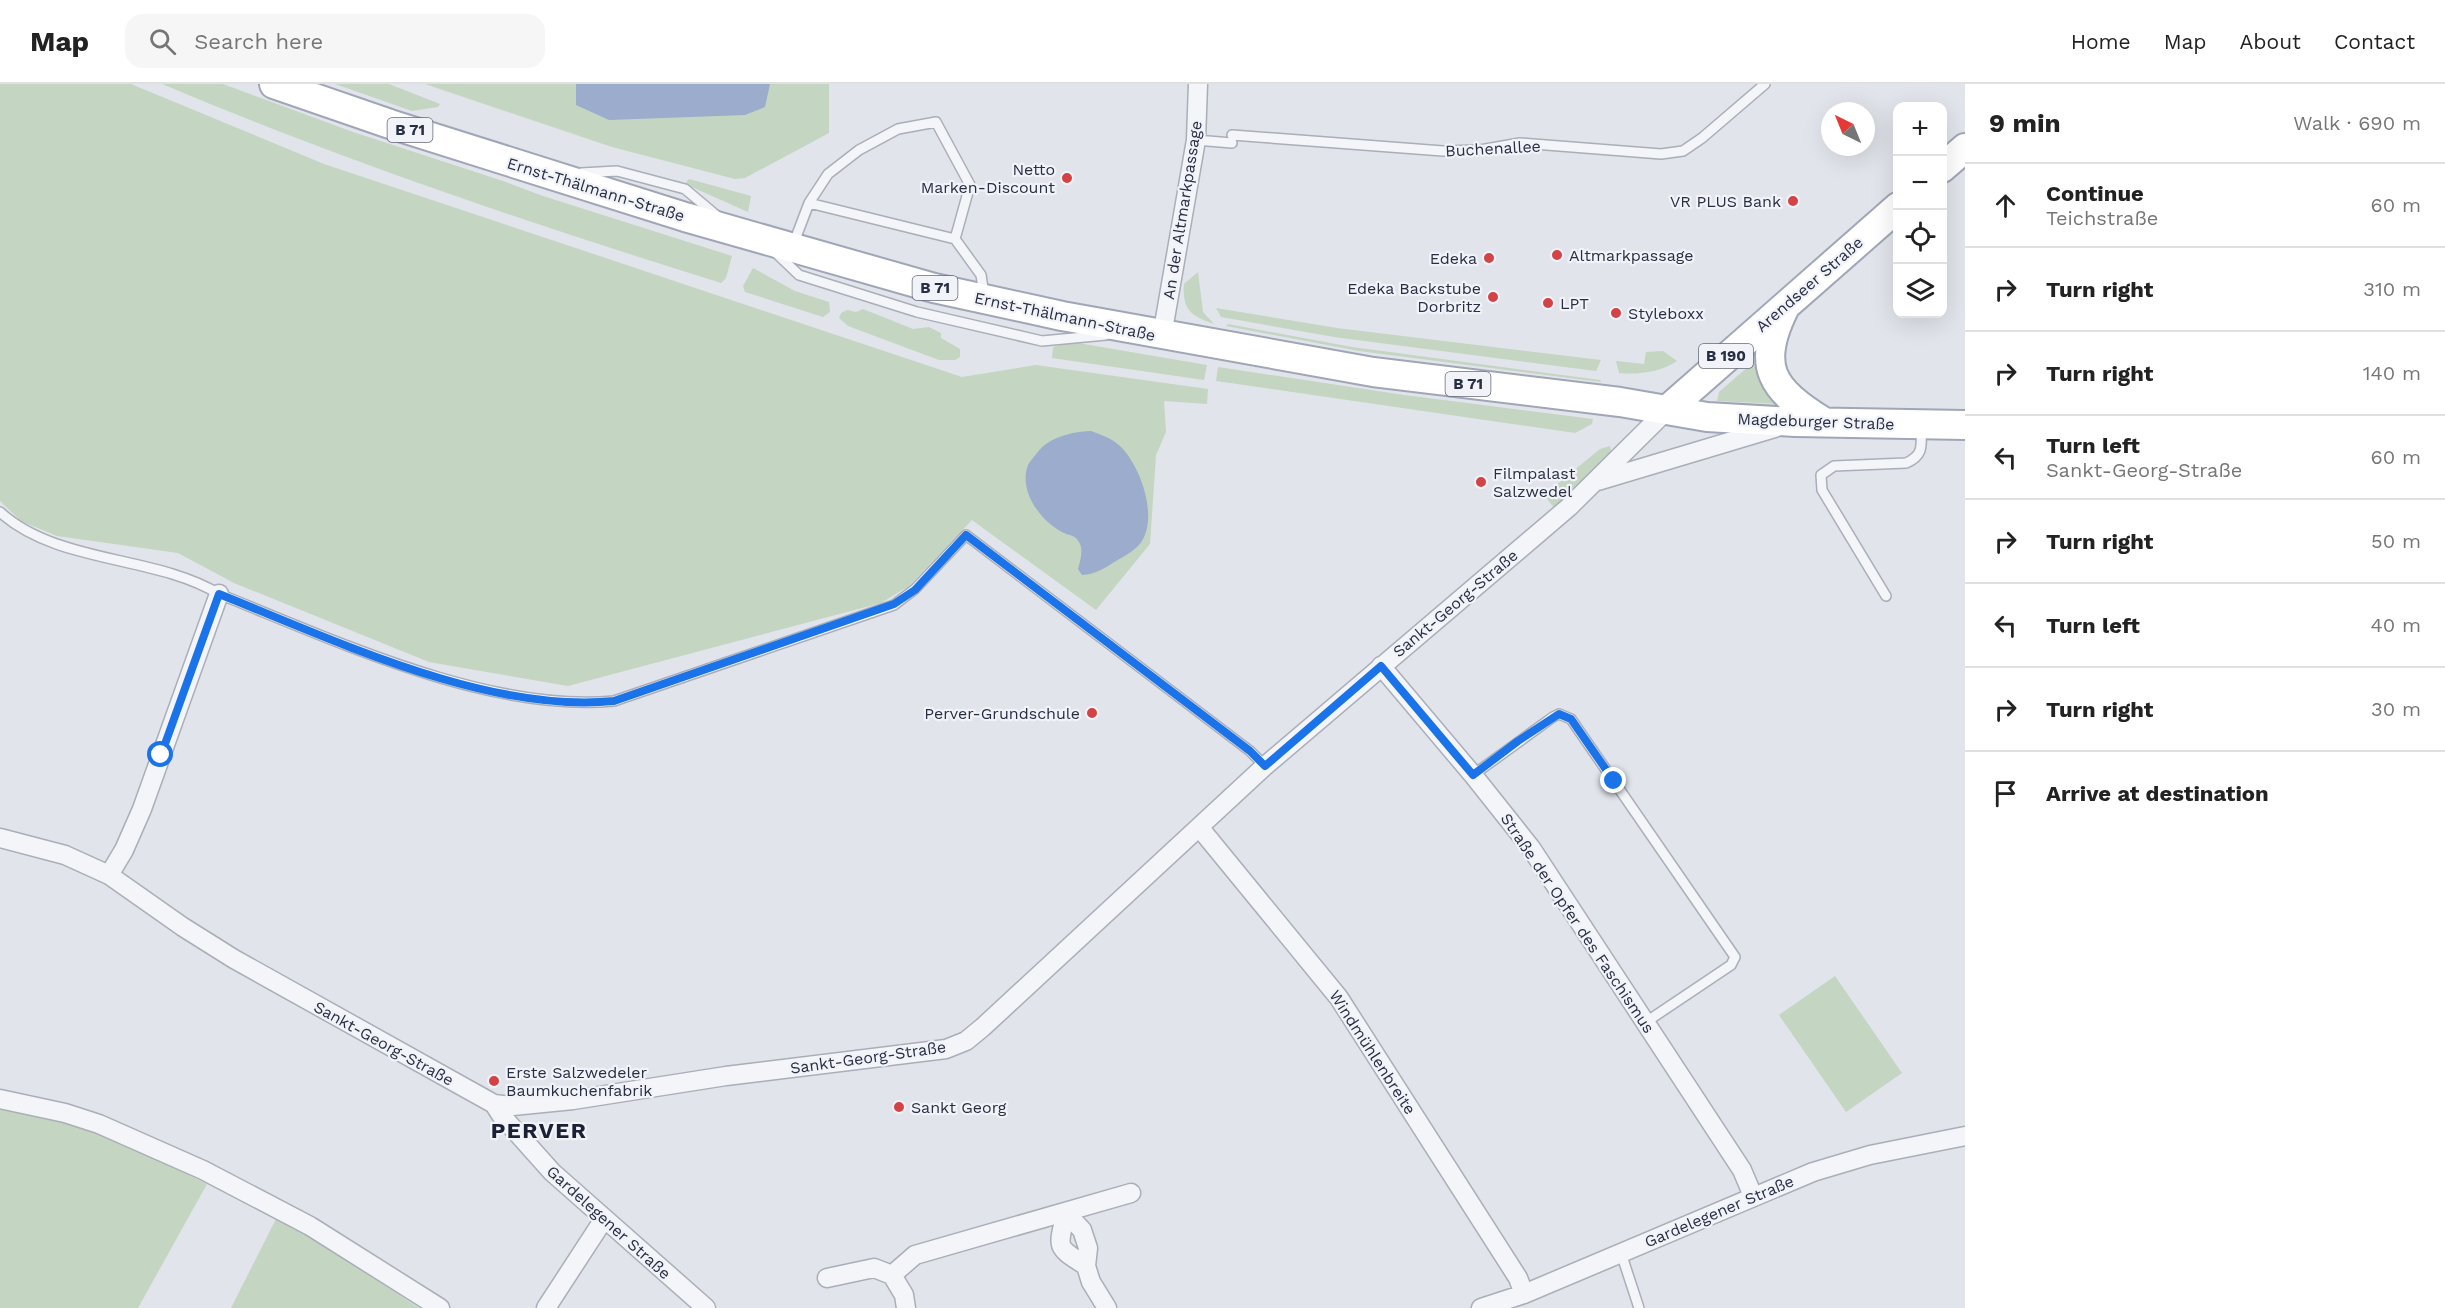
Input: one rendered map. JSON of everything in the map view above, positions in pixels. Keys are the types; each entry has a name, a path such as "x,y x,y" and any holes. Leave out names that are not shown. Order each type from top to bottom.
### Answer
{"main road":[{"name":"Ernst-Thälmann-Straße","path":"274,84 547,175 763,240 985,300 1152,334 1373,372 1620,402 1667,410"},
{"path":"1947,164 1965,148"},
{"name":"Arendseer Straße","path":"1667,410 1895,210"},
{"path":"1787,303 1775,326 1769,350 1772,374 1785,395 1824,422"},
{"name":"Magdeburger Straße","path":"1667,410 1707,417 1795,422 1965,424"}],"street":[{"name":"An der Altmarkpassage","path":"1152,334 1196,140 1198,84"},
{"name":"Sankt-Georg-Straße","path":"0,838 65,855 109,875 183,927 234,959 494,1104 513,1106 573,1100 726,1076 932,1051 957,1045 983,1027 1265,766 1596,482 1667,410"},
{"name":"Sankt-Georg-Straße","path":"1596,482 1795,422"},
{"path":"109,875 124,850 142,809 219,594"},
{"name":"Straße der Opfer des Faschismus","path":"1381,666 1531,848 1742,1170 1753,1196"},
{"name":"Windmühlenbreite","path":"1199,827 1339,998 1518,1278 1524,1294"},
{"path":"0,1099 65,1113 99,1124 203,1170 310,1226 440,1308"},
{"name":"Gardelegener Straße","path":"494,1104 501,1115 552,1172 706,1308"},
{"name":"Gardelegener Straße","path":"1481,1308 1524,1294 1813,1172 1870,1155 1965,1136"},
{"path":"892,1275 915,1255 1131,1193"},
{"path":"1066,1213 1082,1230 1086,1238 1086,1266 1095,1290 1107,1308"},
{"path":"546,1308 604,1219"},
{"path":"827,1278 874,1268 892,1275 904,1295 906,1308"}],"lane":[{"name":"Buchenallee","path":"1196,140 1232,139 1443,151 1480,150 1520,143 1661,154 1683,151 1702,138 1765,84"},
{"path":"792,247 809,203 828,174 859,150 898,129 936,122 969,185 955,239"},
{"path":"809,203 955,239 981,275 985,300"},
{"path":"763,240 799,275 917,312 1042,341 1152,334"},
{"path":"1886,596 1822,490 1821,474 1834,466 1906,463 1916,459 1921,451 1922,424"},
{"path":"0,512 22,528 40,537 202,584 219,594 430,675 525,698 596,703 614,701 894,604 915,590 966,535 1250,751 1265,766"},
{"path":"1473,775 1552,717 1559,714 1571,719 1735,957 1731,965 1646,1022"},
{"path":"1621,1253 1639,1308"}],"green space":[{"path":"0,84 131,84 324,164 962,377 1036,365 1208,389 1207,404 1164,401 1166,432 1156,455 1150,544 1096,610 972,520 909,586 881,603 568,686 429,662 234,583 178,553 57,536 21,521 0,501"},
{"path":"162,84 223,84 353,132 732,256 726,278 721,283 509,214 369,165"},
{"path":"335,84 389,84 440,104 438,107 412,111"},
{"path":"425,84 829,84 829,133 745,178 735,179 612,147"},
{"path":"689,179 751,196 748,212 685,184"},
{"path":"753,268 795,291 829,302 830,312 823,317 745,292 743,286"},
{"path":"1198,272 1203,312 1214,324 1194,315 1185,300 1184,284"},
{"path":"1216,308 1337,328 1601,360 1596,371 1334,337 1221,317"},
{"path":"863,309 913,329 929,327 941,333 941,338 960,349 960,357 955,360 939,360 848,326 839,318 841,313 847,310 856,312"},
{"path":"1228,324 1352,347 1600,380 1601,382 1359,351 1226,326"},
{"path":"1072,342 1207,365 1204,380 1052,358 1053,347"},
{"path":"1663,351 1677,361 1649,372 1619,373 1616,361 1644,364 1646,352"},
{"path":"1763,354 1782,404 1717,401 1719,392"},
{"path":"1218,367 1404,395 1593,419 1592,424 1575,433 1216,381"},
{"path":"1610,446 1611,451 1600,466 1555,509 1544,495 1600,449"},
{"path":"1835,976 1902,1073 1846,1112 1779,1015"},
{"path":"0,1107 96,1129 207,1184 138,1308 0,1308"},
{"path":"276,1219 307,1234 419,1308 231,1308"}],"water":[{"path":"576,84 770,84 765,107 745,115 609,120 576,105"},
{"path":"1091,431 1113,441 1127,454 1140,478 1148,518 1142,541 1134,550 1100,570 1082,575 1078,569 1081,559 1079,542 1055,528 1040,514 1029,495 1026,475 1030,462 1048,443 1068,434"}],"place":[{"name":"Netto Marken-Discount","path":"1067,178"},
{"name":"VR PLUS Bank","path":"1793,201"},
{"name":"Altmarkpassage","path":"1557,255"},
{"name":"Edeka","path":"1489,258"},
{"name":"Edeka Backstube Dorbritz","path":"1493,297"},
{"name":"LPT","path":"1548,303"},
{"name":"Styleboxx","path":"1616,313"},
{"name":"Filmpalast Salzwedel","path":"1481,482"},
{"name":"Perver-Grundschule","path":"1092,713"},
{"name":"Erste Salzwedeler Baumkuchenfabrik","path":"494,1081"},
{"name":"Sankt Georg","path":"899,1107"}],"district":[{"name":"PERVER","path":"539,1130"}],"route":[{"path":"161,755 219,594 430,675 525,698 596,703 614,701 894,604 915,590 966,535 1250,751 1265,766 1381,666 1473,775 1559,714 1571,719 1614,781"}]}
